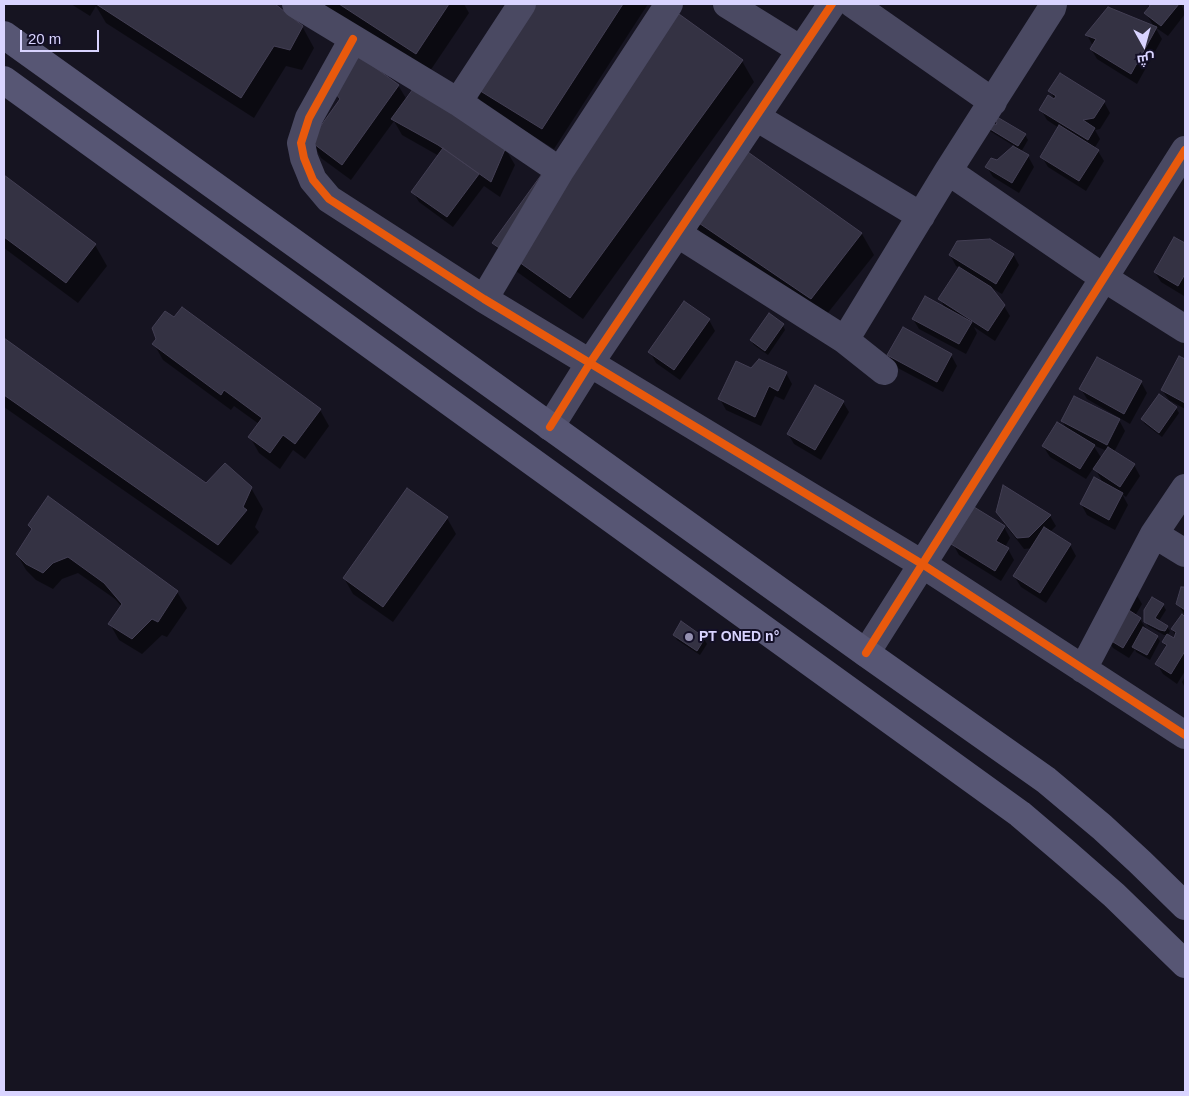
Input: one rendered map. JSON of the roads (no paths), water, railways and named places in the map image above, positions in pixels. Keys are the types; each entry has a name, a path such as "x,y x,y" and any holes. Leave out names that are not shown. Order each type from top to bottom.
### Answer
{"main road":[{"path":"4,35 1046,780 1102,827 1185,906"},
{"path":"4,80 1020,814 1114,895 1185,964"}],"street":[{"path":"296,4 458,102 560,171"},
{"path":"458,102 522,4"},
{"path":"484,299 560,171 669,4"},
{"path":"727,4 801,50"},
{"path":"550,427 590,363 832,4"},
{"path":"853,4 993,102"},
{"path":"845,340 1053,4"},
{"path":"353,39 310,118 301,143 304,158 313,180 329,199 484,299 922,564 1185,735"},
{"path":"756,117 921,216"},
{"path":"866,653 1185,150"},
{"path":"948,172 1104,278 1185,329"},
{"path":"678,234 845,340 884,371"},
{"path":"1084,669 1154,534 1185,488"},
{"path":"1154,534 1185,553"}],"place":[{"name":"PT ONED n°","path":"689,637"}]}
